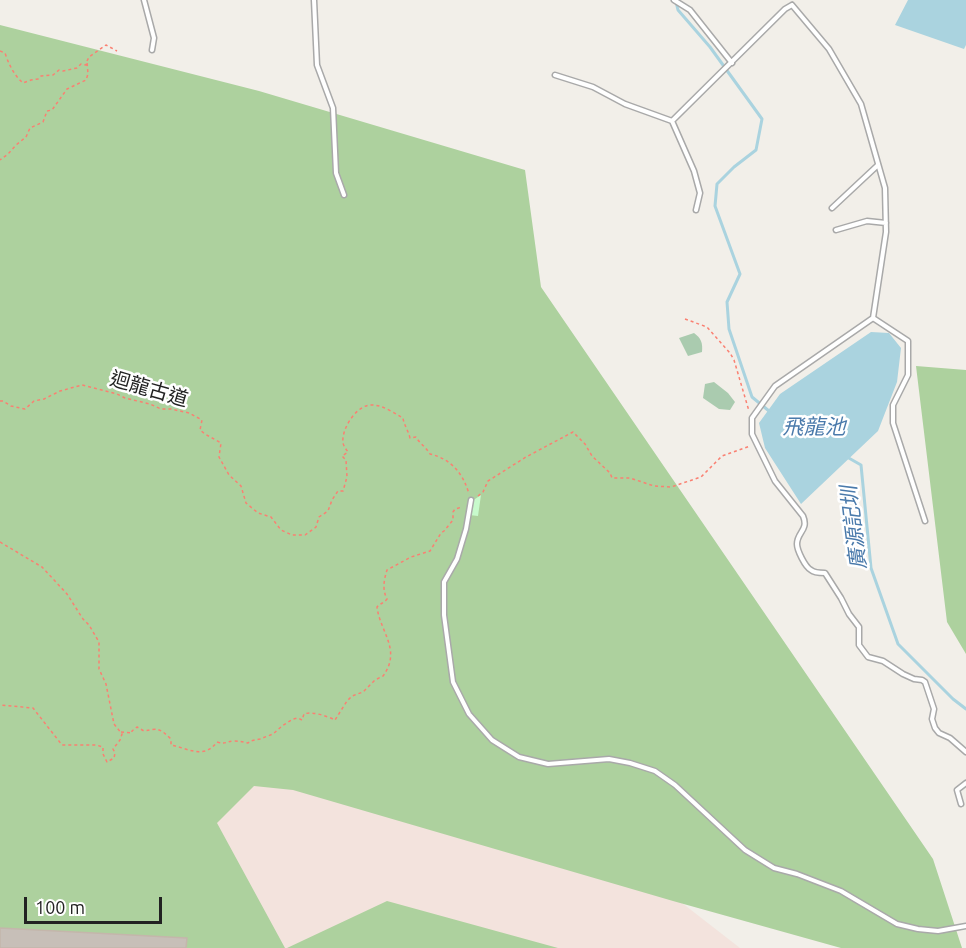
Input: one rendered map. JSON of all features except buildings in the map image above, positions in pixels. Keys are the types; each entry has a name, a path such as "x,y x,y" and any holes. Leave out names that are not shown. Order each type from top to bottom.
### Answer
{"lane":[{"path":"144,0 154,38 152,50"},
{"path":"314,0 317,65 333,108 336,173 344,195"},
{"path":"674,0 690,10 730,64"},
{"path":"672,121 792,2 829,49 861,104 885,188 886,232 873,318 775,386 752,418 752,434 775,481 806,522 797,544 800,554 809,569 825,573 859,627 860,645 868,657 883,661 903,674 925,682 934,709 932,719 935,728 966,752"},
{"path":"555,75 593,87 625,104 672,121 700,193 696,210"},
{"path":"832,208 878,165"},
{"path":"836,230 867,221 886,223"},
{"path":"873,318 908,342 908,375 893,405 893,423 925,521"},
{"path":"471,500 466,530 457,560 444,582 444,615 453,682 469,714 492,740 519,757 548,764 609,759 655,771 675,785 745,850 774,868 841,891 897,924 938,931 966,926"},
{"path":"961,804 957,790 966,783"}],"path":[{"path":"0,160 26,137 30,128 43,122 47,111 52,110 67,89 86,80 89,57 106,45 117,51"},
{"path":"0,51 4,53 8,64 23,84 41,76 53,75 59,70 71,70 81,64 86,65 87,62"},
{"path":"685,319 707,327 730,353 752,418"},
{"name":"迴龍古道","path":"0,401 26,409 34,401 82,385 161,409 189,413 202,420 200,430 221,443 219,457 229,475 241,486 246,503 258,513 271,517 281,530 292,535 305,535 316,527 319,517 328,512 338,491 343,491 346,460 342,456 348,452 343,443 346,426 364,406 375,404 403,418 410,438 416,437 430,454 444,459 456,468 466,484 471,500"},
{"path":"335,720 352,696 363,692 375,680 383,676 389,666 392,656 377,610 377,607 387,599 384,585 387,570 411,557 430,551 441,533 453,520 455,509 483,492 488,481 526,457 573,432 612,478 630,478 654,486 671,487 701,477 722,456 756,444"},
{"path":"0,542 42,567 68,594 82,619 89,625 99,642 99,669 106,684 106,694 114,724 121,732 131,734 137,727 144,731 158,729 171,739 172,752"},
{"path":"0,705 33,708 62,745 103,747 103,754 107,762 114,758 113,749 120,740 121,732"},
{"path":"173,746 198,752 213,748 217,742 248,743 273,734 293,719 302,720 304,714 308,712 335,720"},
{"path":"335,720 337,726"}],"shaded area":[{"path":"0,737 516,774 740,948 0,948"}],"green space":[{"path":"0,25 259,91 525,170 541,287 933,859 962,948 841,948 293,790 254,786 217,823 285,948 0,948"},
{"path":"694,333 701,341 702,352 688,356 679,338"},
{"path":"916,366 966,370 966,654 947,622"},
{"path":"714,382 735,402 730,410 719,409 703,398 705,384"},
{"path":"481,495 478,516 469,515 472,501"},
{"path":"387,901 558,948 287,948"}],"water":[{"path":"908,0 966,0 966,45 964,49 895,25"},
{"name":"飛龍池","path":"871,332 889,333 901,348 897,382 878,431 801,504 765,448 759,423 780,394"}],"waterway":[{"name":"廣源記圳","path":"676,2 678,10 710,47 762,119 756,150 717,184 715,206 740,274 727,302 729,329 752,397 769,411"},
{"name":"廣源記圳","path":"847,457 861,465 871,568 898,644 966,709"}]}
